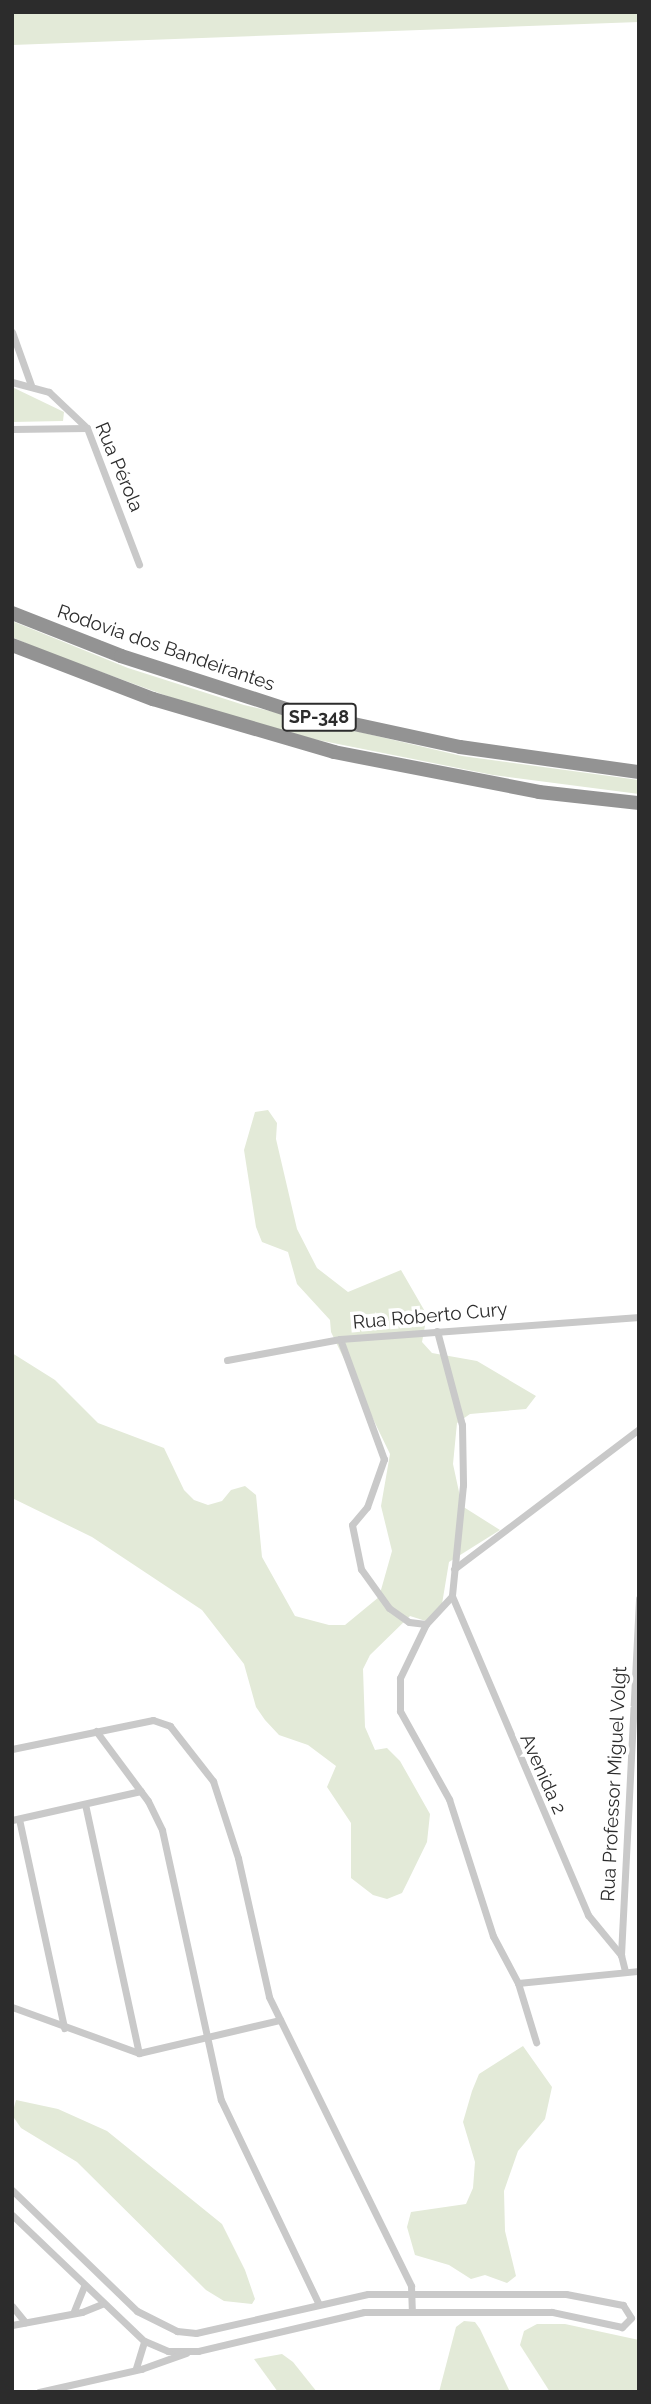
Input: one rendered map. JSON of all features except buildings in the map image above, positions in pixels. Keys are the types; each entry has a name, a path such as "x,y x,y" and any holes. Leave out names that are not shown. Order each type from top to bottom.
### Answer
{"highway":[{"name":"Rodovia dos Bandeirantes","path":"12,613 121,656 289,710 460,747 639,772"},
{"name":"SP-348","path":"12,645 153,699 334,752 539,792 639,803"}],"street":[{"path":"12,332 32,386"},
{"name":"Rua Pérola","path":"12,382 32,386 64,403 87,428 139,564"},
{"path":"12,429 87,428"},
{"name":"Rua Roberto Cury","path":"227,1360 340,1339 638,1317"},
{"path":"437,1331 462,1425 463,1485 452,1596 426,1624 400,1678 400,1711 449,1799 494,1936 518,1983 536,2042"},
{"path":"340,1339 384,1459 367,1507 352,1525 361,1569 389,1608 409,1622 426,1624"},
{"path":"454,1569 639,1429"},
{"name":"Avenida 2","path":"452,1596 588,1915 621,1955"},
{"name":"Rua Professor Miguel Volgt","path":"625,1971 621,1955 639,1598"},
{"path":"12,1749 145,1719 162,1721 213,1781 238,1858 254,1940 280,2020 412,2294 412,2312"},
{"path":"96,1731 141,1791 165,1839 221,2100 319,2305"},
{"path":"64,2028 15,1820 141,1791"},
{"path":"85,1804 139,2053"},
{"path":"518,1983 639,1971"},
{"path":"12,2007 139,2053 280,2020"},
{"path":"12,2190 137,2311 168,2328 196,2333 368,2294 566,2294 623,2305 631,2315 622,2327 552,2312 352,2314 39,2392"},
{"path":"12,2215 102,2304 144,2341 160,2349 187,2353"},
{"path":"74,2311 84,2286"},
{"path":"12,2325 102,2304"},
{"path":"12,2306 25,2322"},
{"path":"136,2368 144,2341"}],"green space":[{"path":"12,12 639,12 639,22 12,45"},
{"path":"12,387 64,412 63,421 12,422"},
{"path":"12,621 128,668 244,705 462,756 639,780 639,794 493,775 313,739 178,700 41,650 12,637"},
{"path":"268,1110 277,1123 276,1139 297,1229 317,1268 348,1292 401,1270 427,1315 422,1342 432,1353 477,1361 536,1396 526,1409 470,1414 457,1423 453,1464 462,1506 500,1530 449,1562 441,1610 432,1623 410,1616 370,1655 363,1669 365,1727 375,1750 387,1748 400,1761 430,1814 427,1842 402,1893 387,1899 373,1895 351,1878 351,1823 327,1787 336,1766 308,1745 279,1735 265,1720 256,1707 244,1664 202,1610 92,1537 12,1498 12,1353 55,1380 98,1423 164,1448 184,1490 194,1500 208,1505 222,1501 231,1490 245,1486 256,1495 262,1557 295,1616 329,1625 345,1625 379,1597 392,1551 381,1506 390,1454 331,1332 330,1320 297,1284 288,1252 262,1242 256,1227 244,1150 255,1112"},
{"path":"523,2046 552,2087 545,2119 518,2151 504,2191 505,2231 516,2276 507,2283 485,2275 471,2279 449,2265 415,2255 407,2227 411,2212 466,2204 473,2188 475,2162 463,2122 472,2091 479,2074"},
{"path":"16,2100 58,2109 107,2131 222,2224 245,2270 255,2299 252,2304 224,2301 206,2290 77,2162 21,2128 12,2115"},
{"path":"464,2321 475,2322 480,2329 510,2392 439,2392 456,2327"},
{"path":"537,2324 565,2324 639,2340 639,2392 550,2392 520,2345 524,2331"},
{"path":"282,2354 293,2362 317,2392 278,2392 254,2359"}]}
